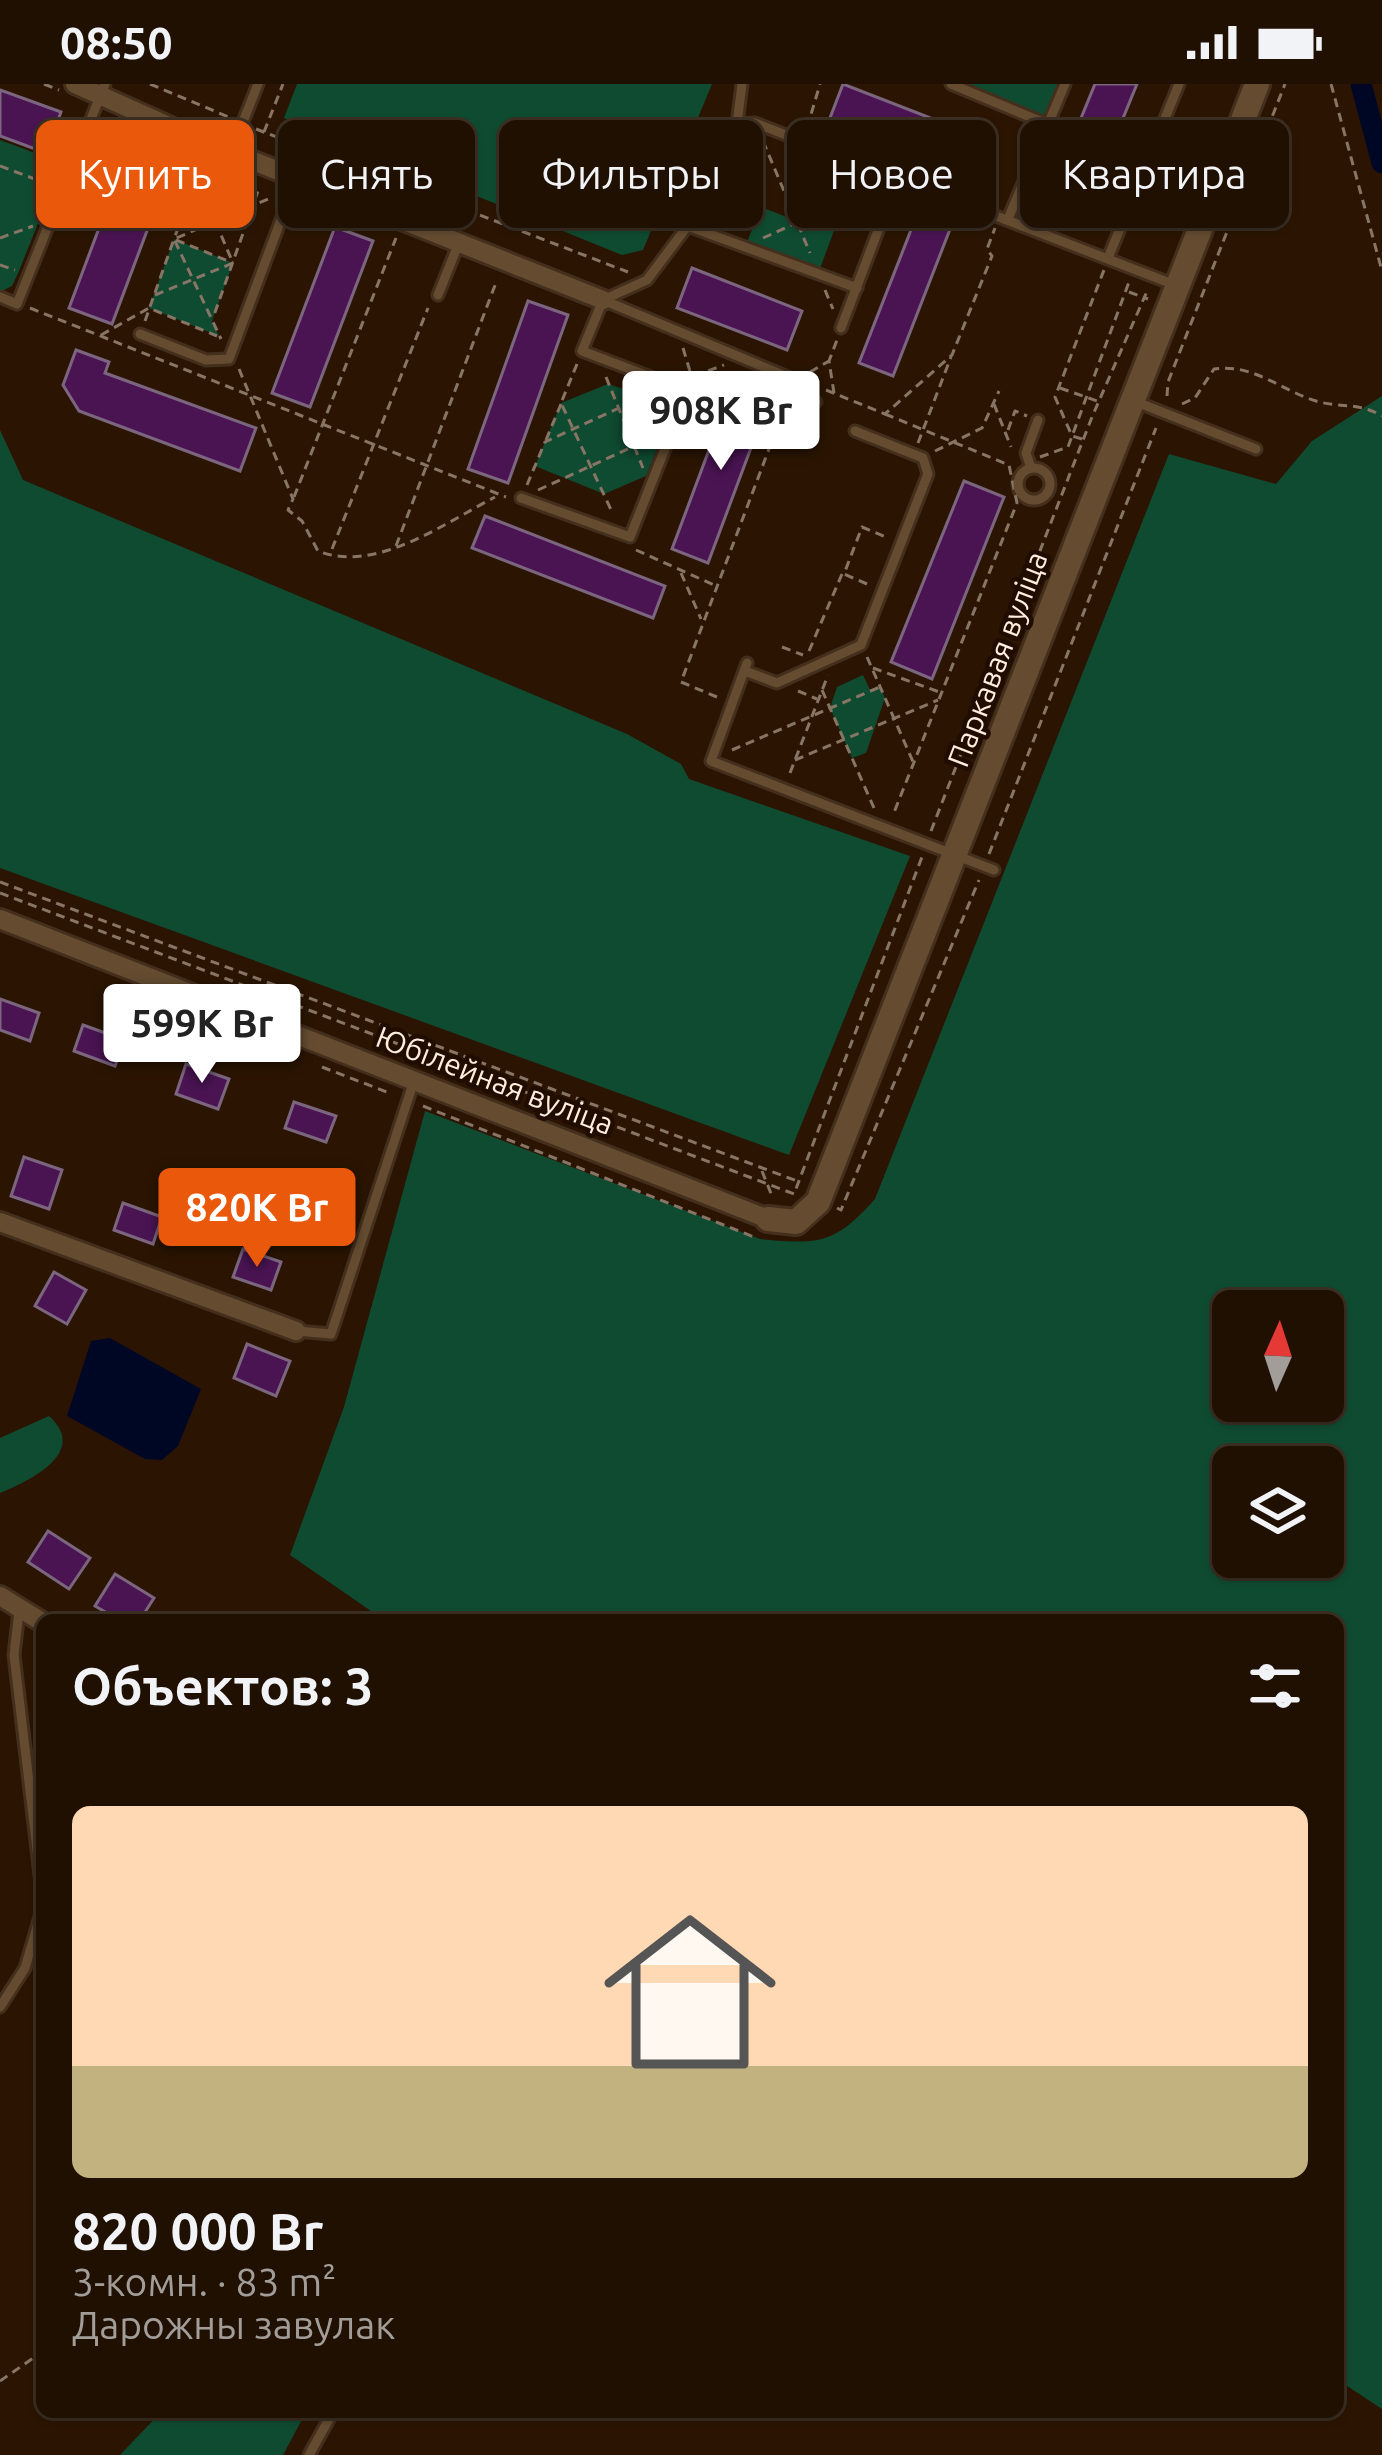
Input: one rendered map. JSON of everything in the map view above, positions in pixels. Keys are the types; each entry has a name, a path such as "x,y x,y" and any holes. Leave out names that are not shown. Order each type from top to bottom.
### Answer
{"street":[{"name":"Паркавая вуліца","path":"768,1220 796,1222 814,1210 1129,400 1166,281 1256,84"},
{"path":"75,90 102,89 161,120"},
{"path":"424,228 602,300"},
{"name":"Юбілейная вуліца","path":"0,919 410,1090 768,1220"},
{"path":"0,1222 296,1331"},
{"path":"0,1596 36,1618"}],"lane":[{"path":"243,120 258,84"},
{"path":"738,120 742,84"},
{"path":"951,84 1038,120"},
{"path":"1050,120 1065,84"},
{"path":"1106,264 1179,84"},
{"path":"89,120 102,89"},
{"path":"1004,218 1020,184"},
{"path":"996,215 1106,264 1166,281"},
{"path":"0,297 17,304 45,228"},
{"path":"140,334 221,363 231,354 279,228"},
{"path":"521,498 626,536 688,391 582,351 602,300 646,280 675,247 684,228"},
{"path":"693,228 856,288"},
{"path":"842,328 879,228"},
{"path":"438,296 459,242"},
{"path":"602,300 795,380 816,402"},
{"path":"1129,400 1256,449"},
{"path":"1030,468 1026,453 1037,420"},
{"path":"854,431 918,455 928,474 861,645 777,682 746,667 711,761 989,869"},
{"path":"1030,468 1045,472 1050,487 1040,499 1028,503 1018,483 1030,468"},
{"path":"296,1331 331,1334 410,1090"},
{"path":"20,1608 14,1654 36,1841"},
{"path":"0,2007 25,1968 36,1930"},
{"path":"309,2455 330,2418"}],"path":[{"path":"44,84 75,90"},
{"path":"150,84 235,120"},
{"path":"264,132 283,84"},
{"path":"809,120 820,84"},
{"path":"831,1206 841,1210 989,869 1285,84"},
{"path":"1331,84 1382,271"},
{"path":"254,128 646,280"},
{"path":"763,142 787,198"},
{"path":"0,166 36,179"},
{"path":"254,190 274,196 254,204"},
{"path":"254,201 258,191"},
{"path":"918,455 923,429 992,256 987,249 1004,218"},
{"path":"0,238 36,225"},
{"path":"745,247 787,226"},
{"path":"134,351 178,228"},
{"path":"174,239 200,228"},
{"path":"219,228 232,263"},
{"path":"212,322 244,228"},
{"path":"800,228 842,328 829,361 834,393"},
{"path":"399,230 288,510 302,521 318,551 343,558 395,548 497,496"},
{"path":"174,239 232,263"},
{"path":"174,239 231,354 293,499"},
{"path":"153,296 232,263"},
{"path":"994,403 1008,430 1004,439 1009,447 1042,458 1068,447 1130,283 1106,264 1088,264"},
{"path":"1084,440 1072,436 1055,397 1106,264"},
{"path":"395,548 501,270"},
{"path":"0,893 794,1194 1141,297 1166,281"},
{"path":"17,304 497,496 521,498 673,428"},
{"path":"149,308 219,336"},
{"path":"98,336 149,308"},
{"path":"332,548 428,308"},
{"path":"680,340 693,376 688,391"},
{"path":"521,498 582,351"},
{"path":"885,414 952,356"},
{"path":"598,357 650,487"},
{"path":"693,376 742,358"},
{"path":"732,704 681,682 795,380 829,361"},
{"path":"1168,394 1178,406 1195,398 1214,369 1234,366 1318,403 1351,403 1382,416"},
{"path":"795,380 1009,465 1017,503 893,815"},
{"path":"545,442 670,384"},
{"path":"1059,388 1099,401"},
{"path":"918,455 982,428 999,391"},
{"path":"562,403 638,554 716,585"},
{"path":"844,574 862,527 901,543"},
{"path":"680,571 702,620"},
{"path":"806,657 839,573 883,590"},
{"path":"861,645 915,764"},
{"path":"789,776 835,657"},
{"path":"871,667 941,697"},
{"path":"777,682 819,700"},
{"path":"728,743 733,753 880,687"},
{"path":"822,690 874,808 853,800"},
{"path":"795,760 941,697"},
{"path":"0,882 799,1182"},
{"path":"321,1066 410,1090 768,1220 767,1184 761,1169"},
{"path":"704,1194 719,1154"},
{"path":"0,2381 36,2356"}],"green space":[{"path":"297,84 712,84 697,120 499,120 499,205 475,195 475,120 284,118"},
{"path":"951,84 1065,84 1049,120 1037,120"},
{"path":"0,140 36,153 36,227 12,286 0,292"},
{"path":"763,208 787,217 787,228 835,228 818,274 745,247 753,228 763,228"},
{"path":"555,228 652,228 643,250 622,255"},
{"path":"174,239 233,263 212,321 219,336 149,308"},
{"path":"608,384 645,396 663,433 646,476 604,494 535,466 561,403"},
{"path":"1382,396 1382,2409 1344,2384 1344,1614 375,1614 290,1555 344,1407 425,1111 760,1239 825,1238 848,1225 875,1199 1169,454 1276,484 1312,441"},
{"path":"0,430 23,480 627,734 681,764 689,779 910,856 789,1155 0,868"},
{"path":"863,675 870,690 880,687 885,698 866,753 852,758 830,708 837,687"},
{"path":"49,1416 60,1429 59,1453 40,1472 0,1493 0,1438"},
{"path":"155,2418 303,2418 283,2455 120,2455"}],"water":[{"path":"110,1338 201,1389 178,1446 162,1460 145,1459 67,1416 91,1341"}],"building":[{"path":"843,84 936,120 835,120 830,118"},
{"path":"1095,84 1137,84 1122,120 1080,120"},
{"path":"0,90 61,112 58,120 36,120 36,149 0,136"},
{"path":"99,228 148,228 112,324 69,308"},
{"path":"335,228 373,241 310,407 272,393"},
{"path":"912,228 951,228 893,376 859,363"},
{"path":"692,268 802,311 787,350 677,308"},
{"path":"528,301 568,315 508,483 468,469"},
{"path":"76,350 109,362 105,373 256,428 240,471 79,411 63,385"},
{"path":"734,383 770,397 708,563 672,549"},
{"path":"964,481 1004,497 932,679 891,662"},
{"path":"485,516 665,586 653,618 472,548"},
{"path":"0,999 39,1013 30,1041 0,1030"},
{"path":"83,1025 125,1040 115,1066 74,1051"},
{"path":"186,1064 229,1079 218,1109 176,1094"},
{"path":"294,1102 336,1116 326,1142 285,1128"},
{"path":"24,1157 62,1170 49,1209 11,1196"},
{"path":"123,1203 162,1217 153,1244 114,1230"},
{"path":"243,1249 281,1262 271,1290 233,1277"},
{"path":"54,1272 86,1290 67,1324 35,1306"},
{"path":"247,1344 290,1361 276,1396 234,1378"},
{"path":"48,1531 90,1558 69,1589 28,1562"},
{"path":"115,1574 154,1598 144,1614 109,1614 95,1606"}],"waterway":[{"path":"1361,84 1382,163"}]}
